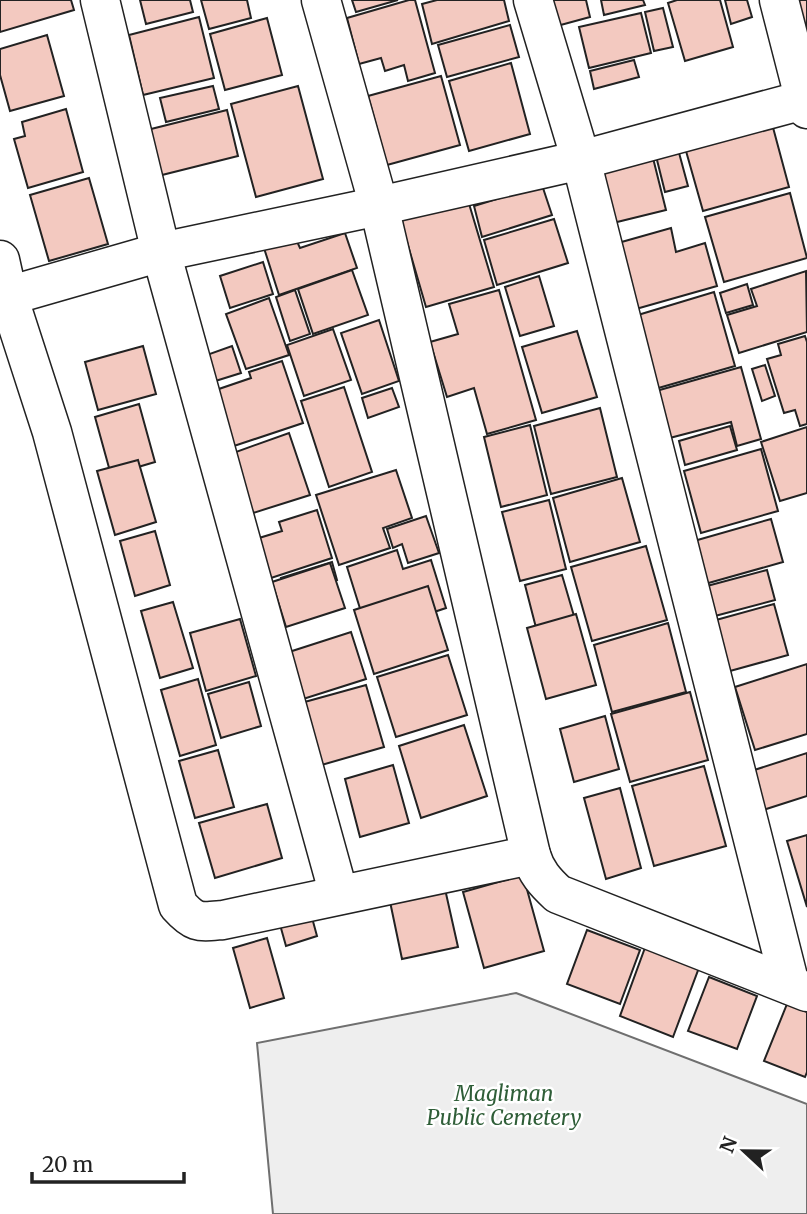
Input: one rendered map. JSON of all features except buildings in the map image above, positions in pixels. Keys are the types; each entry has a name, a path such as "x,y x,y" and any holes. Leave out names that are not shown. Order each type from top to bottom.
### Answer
{"street":[{"path":"100,0 161,252 340,895"},
{"path":"321,0 379,206 535,868 544,882 558,894 798,989"},
{"path":"533,0 581,160 798,989"},
{"path":"530,855 223,920 199,922 188,916 178,905 52,432 4,278 161,252 379,206 581,160 806,103 779,0"}],"green space":[{"name":"Magliman Public Cemetery","path":"516,993 807,1104 807,1214 273,1214 257,1043"}]}
